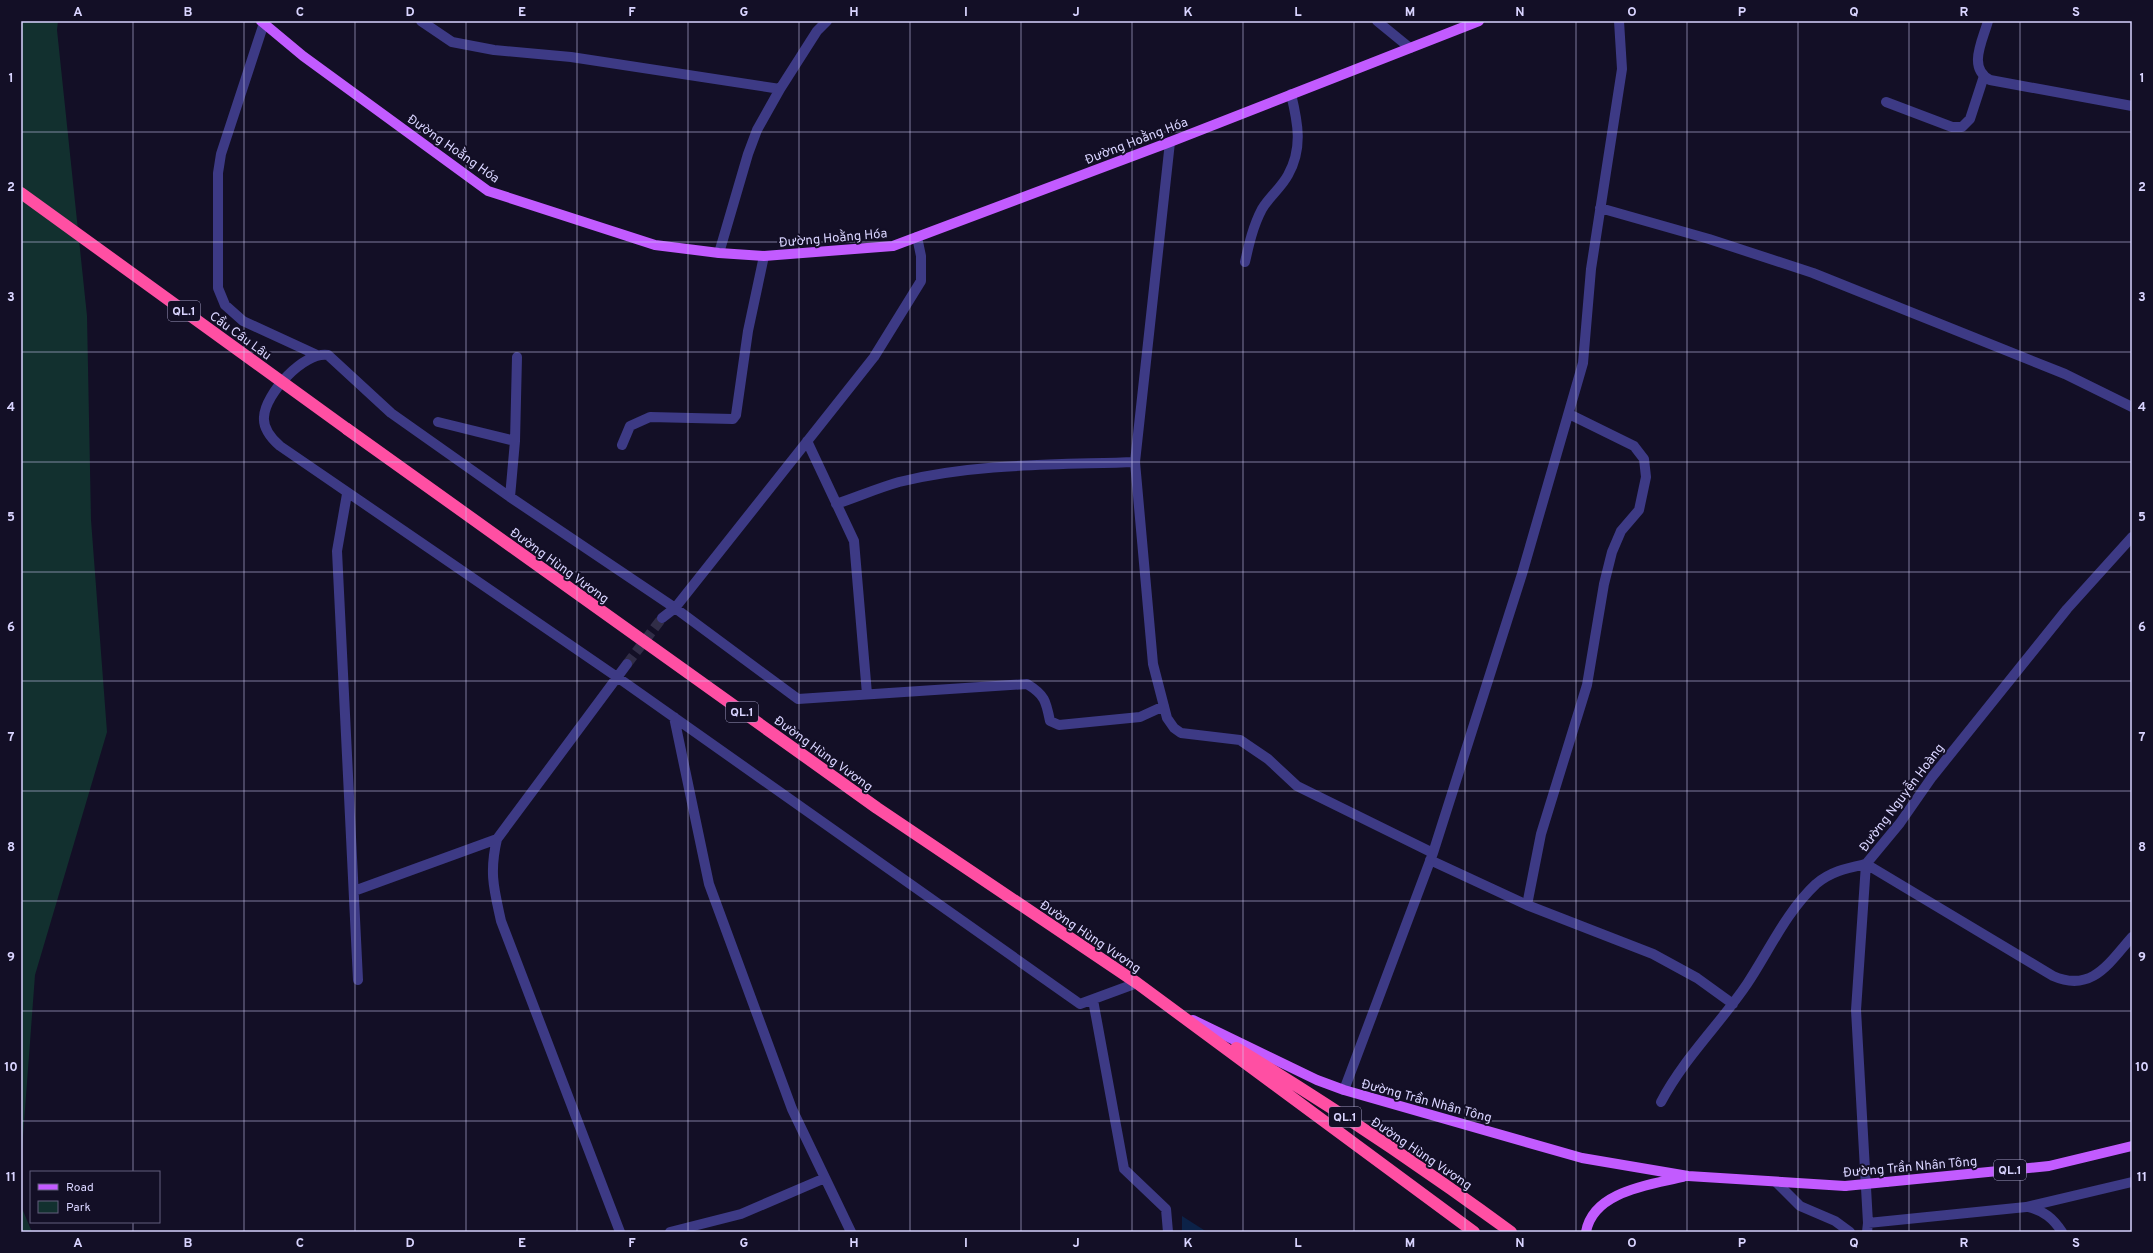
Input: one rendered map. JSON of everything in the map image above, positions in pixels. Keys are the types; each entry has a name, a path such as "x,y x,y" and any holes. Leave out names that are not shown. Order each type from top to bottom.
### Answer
{"highway":[{"name":"Cầu Câu Lâu","path":"21,193 347,429"},
{"name":"Đường Hùng Vương","path":"347,429 877,808 1136,983 1474,1232"},
{"name":"Đường Hùng Vương","path":"1173,1010 1293,1082 1396,1151 1511,1232"}],"main road":[{"name":"Đường Hoằng Hóa","path":"263,22 303,56 488,191 655,245 719,253 764,256 893,246 1170,142 1479,21"},
{"name":"Đường Trần Nhân Tông","path":"1173,1010 1317,1080 1344,1090 1582,1158 1688,1176 1845,1186 2049,1166 2132,1146"},
{"name":"Đường Trần Nhân Tông","path":"1586,1232 1594,1213 1610,1199 1631,1190 1688,1176"}],"street":[{"path":"421,21 452,42 494,50 570,56 780,89"},
{"path":"719,253 748,154 757,130 780,89 817,31 827,21"},
{"path":"1377,21 1410,48"},
{"path":"1344,1090 1432,857 1522,574 1583,363 1591,269 1622,70 1619,21"},
{"path":"1988,21 1977,61 1978,69 1990,80 2132,106"},
{"path":"263,22 221,154 218,173 218,288 225,305 243,321 317,355"},
{"path":"1886,102 1952,127 1962,127 1970,119 1984,76"},
{"path":"1245,262 1252,230 1262,209 1288,175 1296,154 1299,135 1291,94"},
{"path":"1170,142 1135,462 1153,664 1167,718 1177,731 1240,740 1268,759 1297,786 1527,905 1653,954 1697,978 1733,1004"},
{"path":"1600,208 1709,239 1813,273 2065,374 2132,407"},
{"path":"662,618 675,608 874,357 921,281 921,256 917,237"},
{"path":"622,445 630,426 650,416 733,419 736,415 748,331 764,256"},
{"path":"1136,983 1080,1004 617,677 347,494 280,446 269,433 263,419 264,412 276,389 294,369 309,358 317,355 328,355 391,413 510,497 675,608 798,699 1027,684 1039,691 1046,701 1050,721 1059,725 1140,717 1164,706"},
{"path":"510,497 515,441 517,357"},
{"path":"1527,905 1541,834 1587,684 1604,584 1612,552 1621,531 1639,510 1646,477 1644,458 1634,446 1569,414"},
{"path":"438,422 515,441"},
{"path":"807,441 854,541 867,694"},
{"path":"836,504 898,483 943,474 987,468 1135,462"},
{"path":"347,494 337,551 358,980"},
{"name":"Đường Nguyễn Hoàng","path":"1868,1228 1856,1010 1866,864 1900,823 1932,777 2067,609 2132,536"},
{"path":"620,1232 501,921 492,880 493,855 497,840 627,664"},
{"path":"674,718 709,884 792,1109 851,1232"},
{"path":"354,891 497,840"},
{"path":"1661,1102 1678,1072 1733,1004 1794,910 1805,896 1828,876 1839,870 1866,864 2064,981 2073,983 2091,978 2102,971 2132,937"},
{"path":"1093,1000 1124,1169 1166,1209 1168,1232"},
{"path":"670,1232 741,1214 825,1178"},
{"path":"1776,1182 1800,1206 1834,1222 1850,1232"},
{"path":"1868,1228 2026,1207 2132,1182"},
{"path":"2026,1207 2044,1213 2055,1221 2062,1232"}],"green space":[{"path":"21,21 58,21 57,30 87,316 91,520 107,732 35,975 21,1163"},
{"path":"21,1206 32,1232 21,1232"}],"water":[{"path":"1182,1216 1207,1232 1182,1232"}],"tunnel":[{"path":"627,664 662,618"}]}
